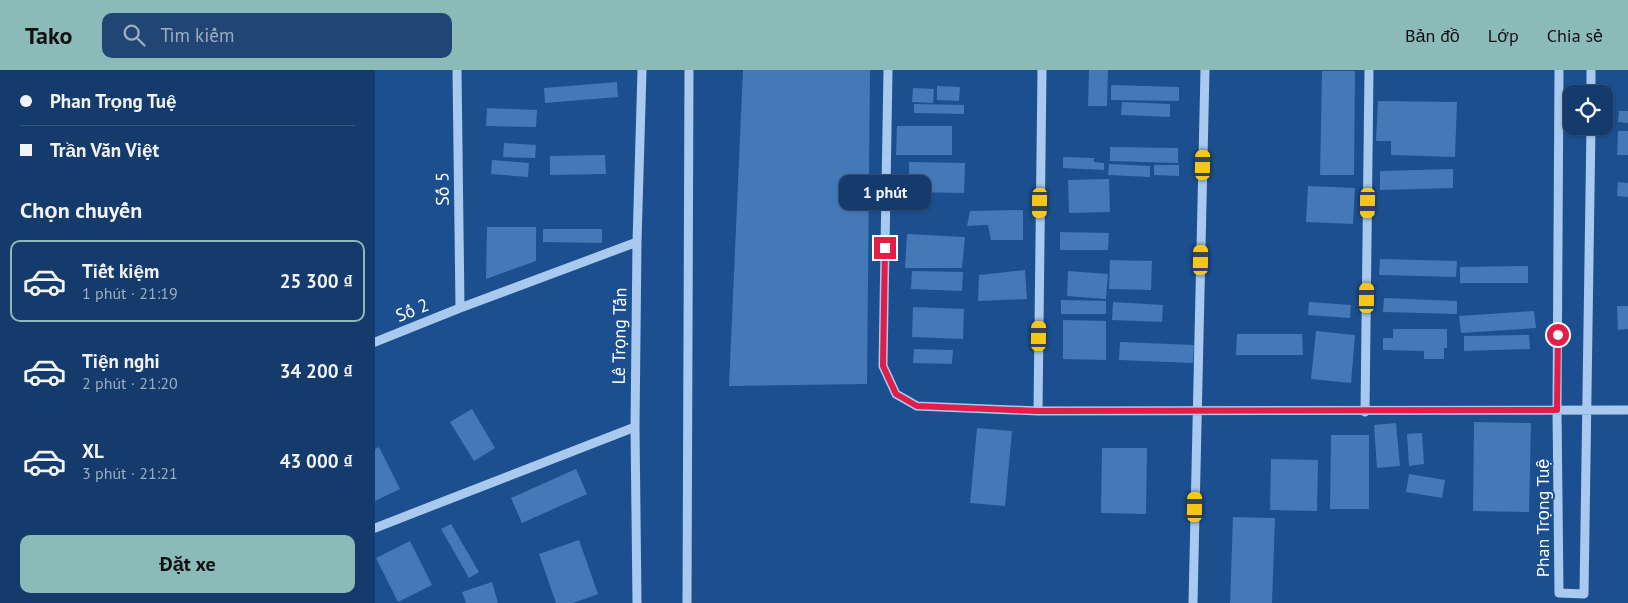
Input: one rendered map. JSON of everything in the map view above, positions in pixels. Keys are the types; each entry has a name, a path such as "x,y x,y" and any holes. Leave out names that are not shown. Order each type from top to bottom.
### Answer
{"street":[{"name":"Số 5","path":"457,70 461,308"},
{"name":"Lê Trọng Tấn","path":"637,603 635,427 637,242 642,70"},
{"path":"687,603 689,70"},
{"path":"888,70 883,366 896,394 917,406 1037,411 1198,412 1628,410"},
{"path":"1037,411 1042,70"},
{"path":"1193,603 1205,70"},
{"path":"1365,412 1369,70"},
{"name":"Phan Trọng Tuệ","path":"1559,70 1557,410 1559,593 1585,594 1591,135"},
{"path":"1591,70 1591,85"},
{"name":"Số 2","path":"375,342 637,242"},
{"path":"375,528 635,427"}],"building":[{"path":"743,70 870,70 867,384 729,386"},
{"path":"1089,70 1108,70 1107,106 1088,106"},
{"path":"1322,71 1355,71 1354,175 1320,175"},
{"path":"617,82 618,97 545,103 544,88"},
{"path":"1111,85 1179,87 1179,101 1111,100"},
{"path":"937,86 960,87 959,101 937,100"},
{"path":"913,88 934,89 933,103 912,102"},
{"path":"1378,101 1457,102 1455,157 1391,155 1391,141 1376,141"},
{"path":"1122,102 1170,104 1170,117 1121,115"},
{"path":"914,104 964,105 964,114 914,113"},
{"path":"487,108 537,110 536,127 486,126"},
{"path":"1619,111 1628,111 1628,123 1618,122"},
{"path":"897,126 952,126 952,155 896,155"},
{"path":"1618,131 1628,131 1628,155 1617,155"},
{"path":"504,143 536,145 535,158 503,157"},
{"path":"1110,147 1178,148 1178,163 1110,161"},
{"path":"605,155 606,174 550,175 550,156"},
{"path":"1063,157 1094,158 1094,162 1104,163 1104,170 1063,168"},
{"path":"492,160 529,163 528,177 491,174"},
{"path":"909,162 965,163 964,193 909,192"},
{"path":"1109,164 1150,166 1150,177 1108,175"},
{"path":"1154,165 1179,165 1179,176 1154,175"},
{"path":"1453,169 1453,188 1380,190 1380,171"},
{"path":"1109,179 1110,212 1069,213 1068,180"},
{"path":"1618,182 1628,183 1628,197 1617,196"},
{"path":"1308,186 1355,188 1353,224 1306,222"},
{"path":"1023,210 1023,240 991,240 988,225 967,226 970,211"},
{"path":"487,227 536,227 536,261 486,279"},
{"path":"543,229 602,229 602,243 543,242"},
{"path":"1060,232 1109,233 1108,250 1060,250"},
{"path":"907,234 965,237 962,268 905,268"},
{"path":"1380,259 1457,261 1456,277 1379,275"},
{"path":"1110,260 1152,261 1151,290 1109,289"},
{"path":"1528,266 1528,283 1460,283 1460,267"},
{"path":"1025,270 1027,299 978,301 979,275"},
{"path":"912,271 963,272 962,291 911,289"},
{"path":"1068,271 1108,274 1106,299 1067,296"},
{"path":"1384,298 1457,301 1457,314 1383,312"},
{"path":"1061,300 1106,301 1106,314 1061,314"},
{"path":"1113,302 1163,305 1162,322 1112,320"},
{"path":"1309,302 1351,305 1350,318 1308,315"},
{"path":"1617,306 1628,306 1628,329 1618,330"},
{"path":"913,307 964,309 963,339 912,337"},
{"path":"1534,311 1536,328 1461,333 1459,316"},
{"path":"1063,320 1106,321 1106,360 1063,359"},
{"path":"1393,329 1447,329 1447,348 1444,348 1444,359 1424,359 1424,351 1383,350 1383,338 1393,338"},
{"path":"1316,331 1355,335 1351,383 1311,379"},
{"path":"1237,334 1302,334 1303,355 1236,355"},
{"path":"1529,335 1530,349 1464,351 1464,336"},
{"path":"1120,342 1194,345 1193,363 1119,360"},
{"path":"914,349 953,350 952,364 913,363"},
{"path":"472,409 495,448 474,461 450,422"},
{"path":"1474,422 1531,423 1529,512 1473,511"},
{"path":"1396,423 1400,466 1377,468 1374,425"},
{"path":"977,428 1012,431 1005,506 970,503"},
{"path":"1422,433 1424,464 1409,466 1407,434"},
{"path":"1331,435 1369,435 1369,509 1330,509"},
{"path":"379,447 400,489 375,501 375,449"},
{"path":"1102,448 1147,448 1146,514 1101,513"},
{"path":"1271,459 1318,460 1317,511 1270,510"},
{"path":"576,469 587,494 522,523 511,498"},
{"path":"1409,474 1445,480 1442,498 1406,492"},
{"path":"1233,517 1275,518 1272,603 1230,603"},
{"path":"451,524 479,572 469,578 441,529"},
{"path":"579,540 598,594 573,603 556,603 539,554"},
{"path":"410,541 432,585 398,602 376,558"},
{"path":"492,582 498,603 466,603 462,592"}],"route":[{"path":"885,248 883,366 896,394 917,406 1037,411 1365,412 1557,410 1558,335"}]}
